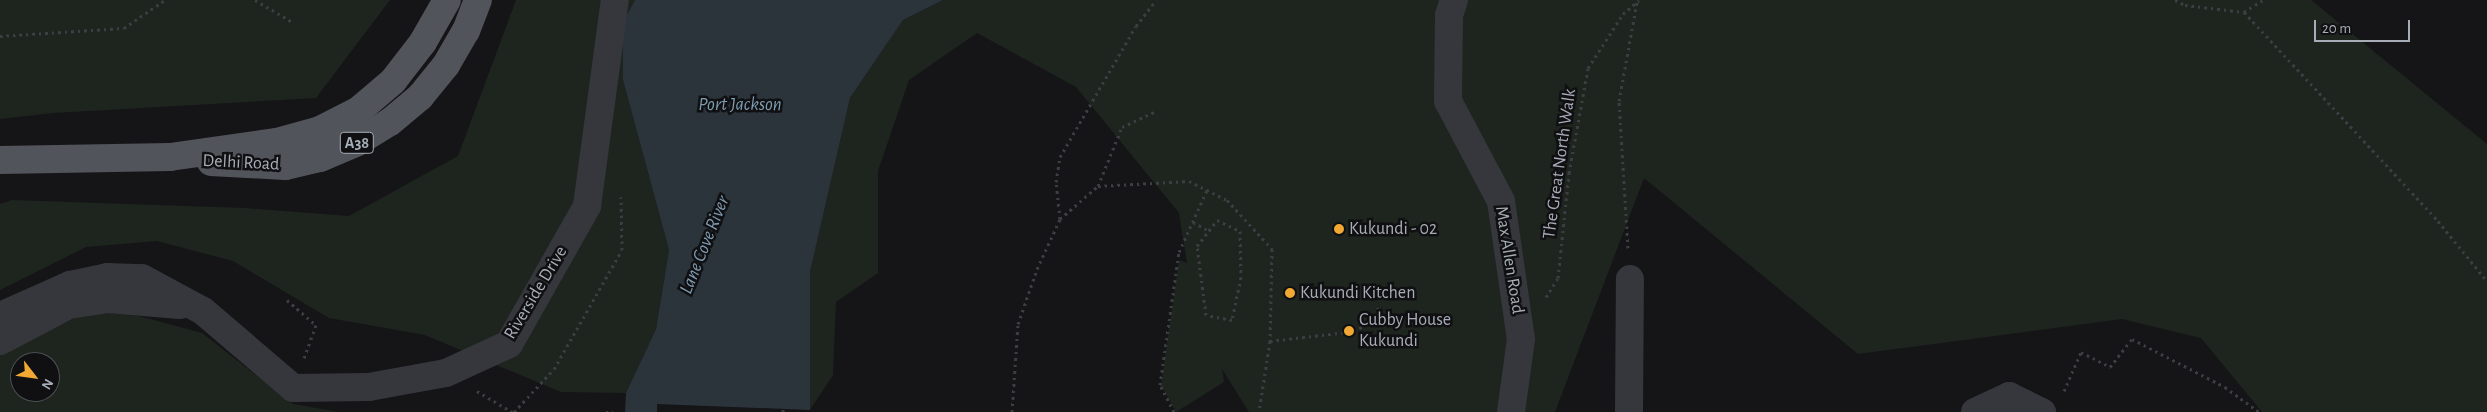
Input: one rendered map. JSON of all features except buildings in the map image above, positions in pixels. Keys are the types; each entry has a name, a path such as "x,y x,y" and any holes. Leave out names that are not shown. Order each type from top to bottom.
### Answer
{"main road":[{"name":"Delhi Road","path":"0,160 170,157 277,142 320,130 359,110 393,81 423,42 446,0"},
{"name":"Delhi Road","path":"170,157 234,165 285,166 320,158 356,143 390,122 420,97 446,65 466,32 478,0"}],"street":[{"name":"Riverside Drive","path":"0,316 70,285 127,276 142,278 203,311 293,388 369,387 446,373 509,344 586,206 615,0"},
{"name":"Max Allen Road","path":"1454,0 1449,15 1448,101 1501,201 1521,339 1511,412"},
{"path":"1629,412 1630,279"},
{"name":"Riverside Drive","path":"0,341 69,305 107,299 166,302 203,311"},
{"path":"1975,412 2009,396 2052,405"}],"path":[{"path":"0,36 124,28 166,0"},
{"path":"255,0 294,23"},
{"path":"1060,220 1056,182 1060,157 1136,26 1156,0"},
{"path":"1630,279 1619,101 1638,0"},
{"name":"The Great North Walk","path":"1521,339 1558,278 1569,173 1588,68 1623,14 1638,0"},
{"path":"2175,0 2185,6 2244,12 2263,0"},
{"path":"2244,12 2438,221 2487,281"},
{"path":"1012,412 1018,324 1037,268 1060,220 1098,186 1122,126 1157,111"},
{"path":"1098,186 1189,181 1227,200 1272,249 1270,341 1259,412"},
{"path":"1174,412 1160,385 1179,252 1207,190"},
{"path":"1217,220 1240,231 1241,277 1232,320 1206,315 1197,246 1209,231 1217,220"},
{"path":"1192,222 1209,231"},
{"path":"1270,341 1346,332 1366,326 1378,308"},
{"path":"2052,405 2081,352 2110,367 2132,339 2224,386 2259,412"},
{"path":"514,412 554,369"},
{"path":"607,412 613,412"}],"shaded area":[{"path":"0,0 390,0 316,98 53,113 0,119"},
{"path":"516,0 635,0 623,22 623,80 669,250 656,329 626,393 561,392 425,335 329,318 233,261 157,241 86,247 0,290 0,204 12,200 244,208 349,216 458,156"},
{"path":"943,0 2311,0 2487,144 2487,412 2262,412 2201,338 2122,319 1858,354 1644,178 1555,412 1249,412 1222,369 1224,382 1176,412 1161,385 1179,260 1187,263 1179,213 1076,87 977,33 909,80 878,171 878,273 836,302 833,375 810,410 810,272 850,98 903,20"},
{"path":"107,313 139,316 202,333 293,404 339,412 0,412 0,353 80,316"}],"water":[{"name":"Port Jackson","path":"635,0 943,0 903,20 850,98 810,272 810,410 657,404 657,412 625,412 626,393 656,329 669,250 623,80 623,22"}],"place":[{"name":"Kukundi - 02","path":"1339,229"},
{"name":"Kukundi Kitchen","path":"1290,293"},
{"name":"Cubby House Kukundi","path":"1349,331"}],"water label":[{"name":"Lane Cove River","path":"705,245"}]}
